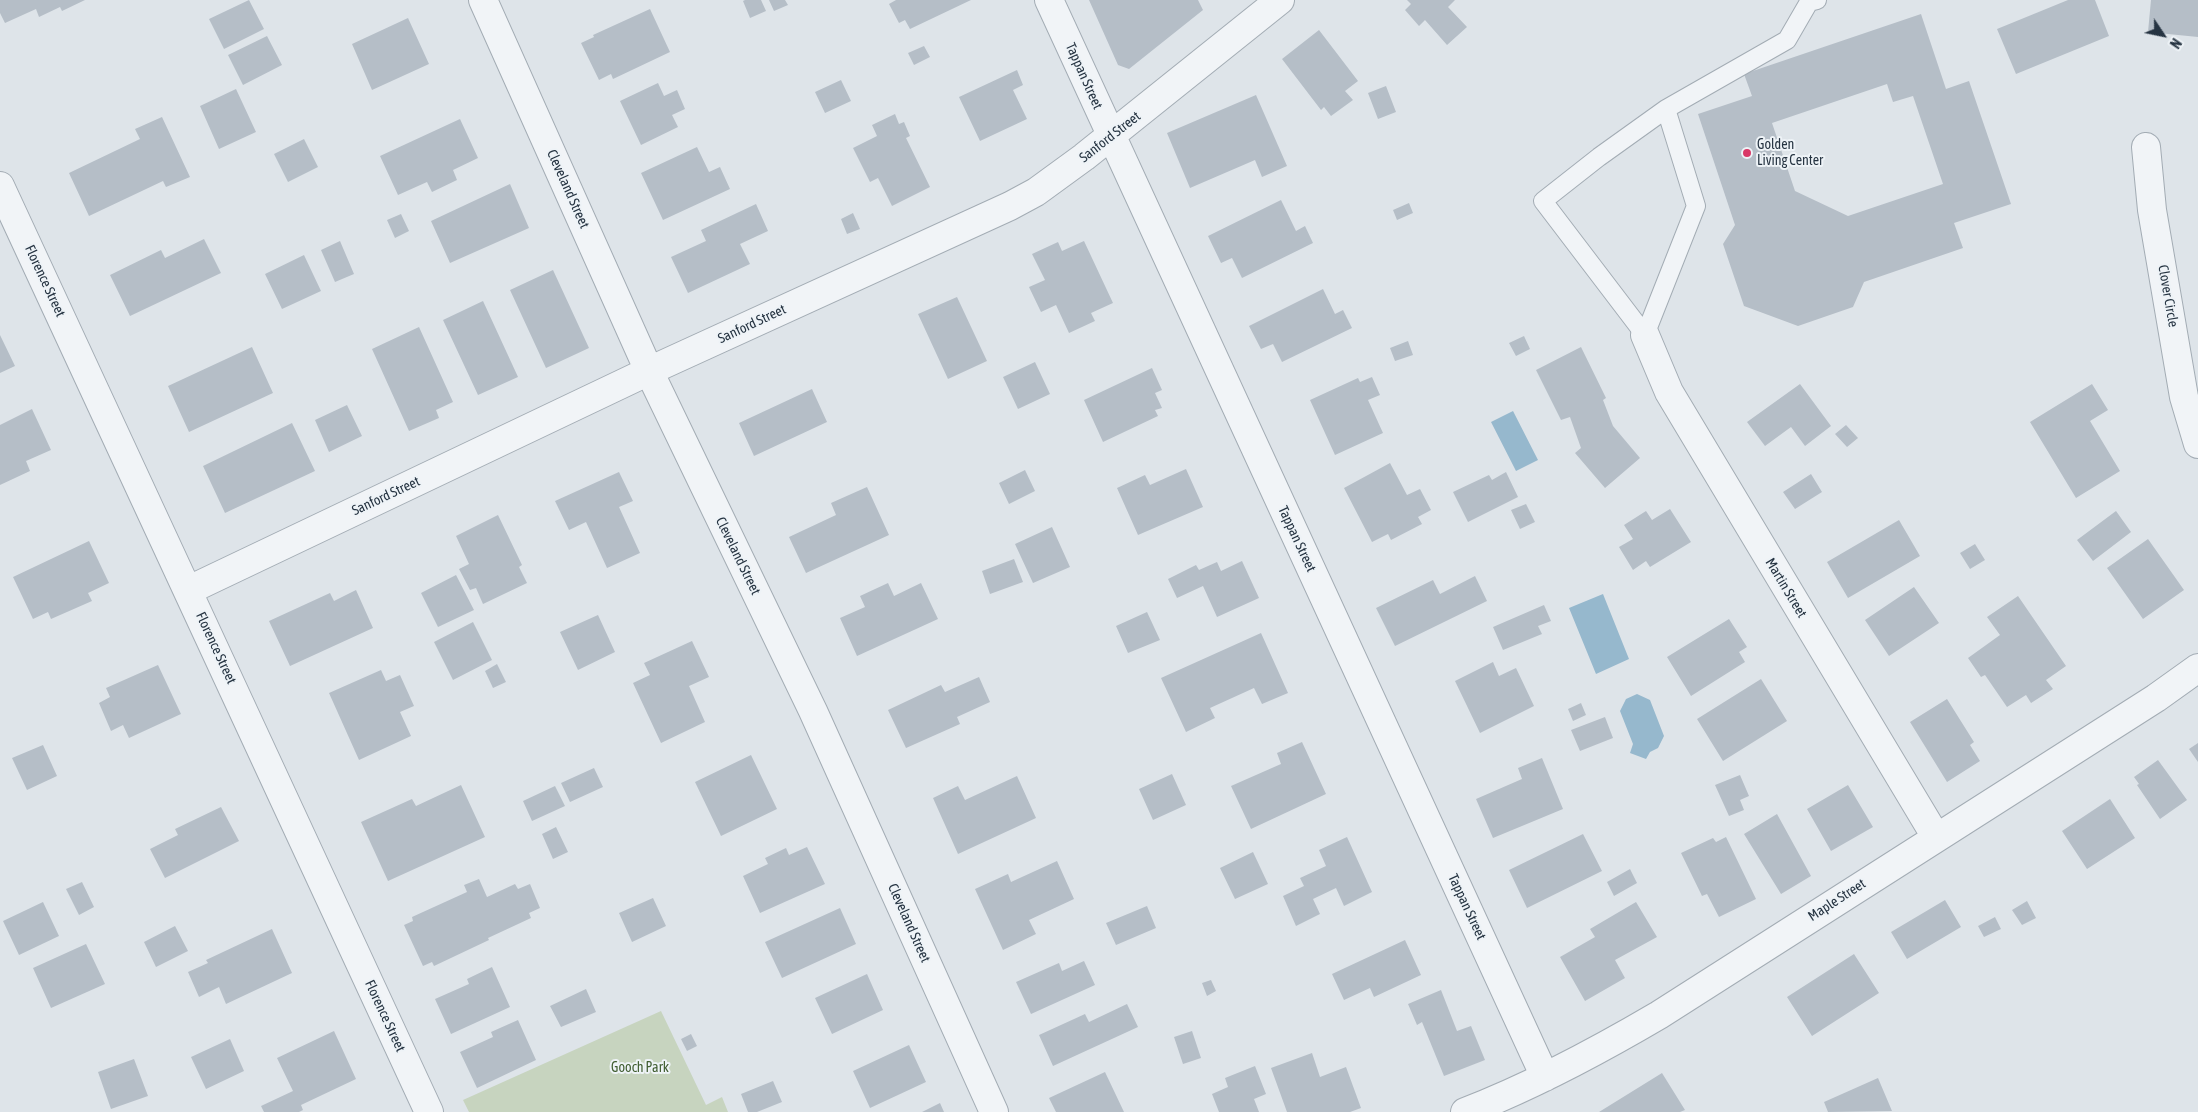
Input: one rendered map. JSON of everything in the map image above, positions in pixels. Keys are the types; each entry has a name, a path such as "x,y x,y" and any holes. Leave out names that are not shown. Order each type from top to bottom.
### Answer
{"street":[{"name":"Cleveland Street","path":"483,0 649,371 813,711 994,1112"},
{"name":"Tappan Street","path":"1050,0 1546,1078"},
{"name":"Sanford Street","path":"189,590 649,371 1010,206 1062,174 1280,0"},
{"name":"Clover Circle","path":"2146,147 2152,210 2184,397 2198,444"},
{"name":"Florence Street","path":"0,186 189,590 429,1112"},
{"name":"Martin Street","path":"1645,335 1669,392 1936,837"},
{"name":"Maple Street","path":"1465,1112 1546,1078 1596,1052 1659,1015 2148,703 2198,668"}],"lane":[{"path":"1645,335 1543,201 1599,157 1666,109 1787,40 1809,2 1817,0"},
{"path":"1645,335 1696,206 1666,109"}],"green space":[{"name":"Gooch Park","path":"661,1011 706,1105 722,1097 728,1112 469,1112 463,1100"}],"water":[{"path":"1513,411 1538,460 1516,471 1491,422"},
{"path":"1603,594 1629,659 1596,674 1569,608"},
{"path":"1637,694 1650,700 1664,736 1658,748 1650,752 1646,759 1630,753 1633,744 1620,711 1626,699"}],"building":[{"path":"0,0 85,0 62,11 60,7 39,17 36,9 5,23 0,13"},
{"path":"249,0 264,29 224,49 209,19"},
{"path":"761,0 766,11 750,18 743,1"},
{"path":"769,0 785,0 788,5 774,11"},
{"path":"896,0 971,0 910,29 905,20 899,23 889,4"},
{"path":"1089,0 1198,0 1203,10 1129,69 1118,65"},
{"path":"1407,0 1455,0 1448,7 1467,27 1447,45 1425,20 1419,26 1405,10 1411,4"},
{"path":"2068,0 2095,0 2109,36 2016,74 1997,29"},
{"path":"2151,0 2198,0 2198,37 2148,32"},
{"path":"650,9 670,52 613,79 611,74 599,80 581,43 594,37 593,35"},
{"name":"Golden Living Center","path":"1921,14 1946,89 1969,81 2011,204 1954,223 1963,248 1864,282 1853,307 1798,326 1744,306 1723,244 1735,225 1698,114 1752,96 1744,74","holes":["1887,84 1893,102 1913,96 1943,184 1848,216 1795,191 1772,123"]},
{"path":"408,18 429,64 372,90 352,44"},
{"path":"1319,30 1358,81 1345,91 1353,100 1331,116 1324,107 1321,110 1282,59"},
{"path":"267,36 282,65 243,85 228,55"},
{"path":"924,46 930,57 914,65 908,53"},
{"path":"1017,70 1023,85 1013,90 1027,119 980,141 959,97"},
{"path":"841,80 851,101 825,113 815,92"},
{"path":"658,83 664,96 677,90 685,109 672,115 678,127 641,145 620,101"},
{"path":"1386,86 1396,112 1378,119 1368,93"},
{"path":"236,89 256,132 219,149 200,106"},
{"path":"1256,95 1287,166 1262,177 1255,160 1190,188 1167,133"},
{"path":"895,114 899,124 904,122 910,136 906,138 930,187 892,206 878,178 870,182 853,148 877,136 872,125"},
{"path":"162,117 190,177 166,187 163,181 89,216 69,173 140,139 135,129"},
{"path":"460,119 478,158 453,170 457,180 432,192 427,182 398,195 380,156"},
{"path":"304,139 318,167 288,182 274,154"},
{"path":"697,147 709,172 720,167 730,189 663,220 641,173"},
{"path":"510,184 529,228 450,263 431,221"},
{"path":"1281,200 1296,231 1305,226 1313,243 1242,278 1232,258 1221,263 1208,236"},
{"path":"1409,203 1413,213 1397,220 1393,210"},
{"path":"756,204 768,231 740,244 750,264 688,293 671,257 706,241 701,230"},
{"path":"853,213 860,229 847,234 841,219"},
{"path":"401,214 409,231 395,238 387,220"},
{"path":"204,239 221,273 130,316 110,275 161,250 165,258"},
{"path":"340,241 354,274 335,282 321,250"},
{"path":"1084,241 1113,303 1091,313 1095,321 1069,333 1056,305 1041,312 1029,287 1045,280 1032,254 1058,242 1062,251"},
{"path":"304,255 321,291 282,309 265,274"},
{"path":"553,270 589,348 546,368 510,290"},
{"path":"1323,289 1335,314 1343,310 1352,328 1282,362 1273,344 1261,349 1249,326"},
{"path":"957,297 987,361 948,379 918,314"},
{"path":"483,301 518,377 478,395 443,320"},
{"path":"419,327 453,402 436,410 439,418 409,431 372,349"},
{"path":"0,335 15,366 0,373"},
{"path":"1524,336 1530,349 1516,356 1509,343"},
{"path":"1408,341 1413,355 1395,361 1390,348"},
{"path":"252,347 273,393 189,432 168,386"},
{"path":"1581,347 1606,398 1603,400 1613,426 1640,458 1605,488 1575,453 1581,448 1570,417 1561,420 1536,370"},
{"path":"1035,362 1050,394 1018,409 1003,377"},
{"path":"1152,368 1162,390 1155,393 1162,408 1155,410 1158,416 1103,442 1084,400"},
{"path":"1372,377 1380,395 1368,400 1383,433 1335,455 1310,400 1358,378 1360,382"},
{"path":"1800,384 1831,426 1805,446 1791,427 1765,446 1747,422"},
{"path":"2092,384 2108,410 2090,421 2120,471 2076,498 2030,422"},
{"path":"812,389 827,422 754,456 739,423"},
{"path":"347,405 362,436 329,452 315,420"},
{"path":"32,409 51,450 26,461 30,471 0,485 0,425"},
{"path":"292,423 315,471 225,513 203,466"},
{"path":"1846,425 1858,438 1847,447 1835,434"},
{"path":"1390,463 1407,495 1420,489 1431,510 1418,517 1422,524 1391,540 1388,534 1372,542 1344,488"},
{"path":"1186,469 1203,507 1138,535 1117,488 1145,475 1150,485"},
{"path":"1025,470 1035,491 1009,504 999,483"},
{"path":"619,472 633,501 619,507 640,553 607,568 586,522 569,530 555,501"},
{"path":"1506,472 1518,497 1468,522 1453,492 1489,475 1492,480"},
{"path":"1811,474 1822,492 1795,509 1783,492"},
{"path":"867,487 889,535 806,573 789,537 836,515 831,503"},
{"path":"1526,504 1535,522 1520,529 1511,510"},
{"path":"1670,509 1691,542 1650,567 1646,561 1633,570 1619,547 1633,539 1624,525 1646,511 1652,520"},
{"path":"2116,511 2131,532 2093,561 2077,540"},
{"path":"498,515 522,565 519,567 527,583 483,604 476,588 470,590 459,569 469,564 456,536"},
{"path":"1899,520 1920,556 1848,598 1827,562"},
{"path":"1052,527 1070,567 1033,583 1015,544"},
{"path":"2148,539 2184,590 2143,619 2107,568"},
{"path":"89,541 109,583 88,593 92,601 51,619 48,612 33,619 13,577"},
{"path":"1975,544 1985,560 1970,569 1960,553"},
{"path":"1014,559 1023,582 990,594 982,571"},
{"path":"1242,561 1259,598 1217,617 1203,586 1177,598 1168,579 1196,565 1199,570 1217,562 1221,571"},
{"path":"456,575 474,610 438,627 421,593"},
{"path":"1475,576 1487,601 1395,646 1376,608 1433,580 1440,594"},
{"path":"888,583 894,596 921,583 938,619 857,656 840,618 865,607 860,596"},
{"path":"1914,587 1939,623 1889,656 1865,620"},
{"path":"356,590 373,628 290,666 269,621 330,593 334,601"},
{"path":"2018,596 2066,666 2046,680 2053,689 2031,703 2026,695 2007,707 1985,675 1981,677 1968,658 2000,635 1987,617"},
{"path":"1544,605 1551,621 1538,626 1542,634 1503,650 1493,627"},
{"path":"1147,612 1160,640 1128,653 1116,626"},
{"path":"598,615 615,652 578,670 560,632"},
{"path":"1729,619 1747,647 1739,652 1745,662 1691,696 1667,657"},
{"path":"473,622 492,660 453,680 434,642"},
{"path":"1261,633 1288,693 1262,704 1254,688 1210,708 1215,718 1186,732 1161,678"},
{"path":"692,641 709,677 689,686 705,722 661,743 633,683 650,675 644,663"},
{"path":"1493,662 1499,676 1516,668 1534,706 1480,733 1455,681"},
{"path":"497,664 506,682 493,688 485,671"},
{"path":"158,665 181,714 129,738 123,725 111,731 99,703 110,697 106,688"},
{"path":"381,670 386,681 400,675 414,706 400,712 411,736 359,760 329,693"},
{"path":"979,677 990,702 957,717 960,724 906,748 888,710 941,685 945,692"},
{"path":"1761,679 1787,721 1723,761 1697,719"},
{"path":"1947,699 1974,742 1970,745 1980,761 1947,782 1910,722"},
{"path":"1581,703 1586,715 1573,721 1568,709"},
{"path":"1605,717 1613,738 1580,751 1571,730"},
{"path":"1302,742 1326,794 1251,829 1231,786 1281,764 1277,753"},
{"path":"2198,743 2198,762 2189,749"},
{"path":"43,745 57,776 27,790 12,758"},
{"path":"751,755 777,809 721,836 695,782"},
{"path":"1542,758 1563,809 1493,838 1476,799 1522,779 1518,768"},
{"path":"2158,760 2187,800 2160,819 2137,785 2139,784 2134,777"},
{"path":"594,768 603,787 570,802 561,783"},
{"path":"1172,774 1186,805 1153,820 1139,789"},
{"path":"1740,775 1749,796 1740,800 1744,810 1729,816 1715,785"},
{"path":"1017,776 1036,818 958,854 933,798 958,786 965,800"},
{"path":"461,785 485,837 388,881 361,822 412,799 416,806"},
{"path":"1848,785 1873,827 1831,851 1807,809"},
{"path":"555,786 565,806 532,821 523,801"},
{"path":"2110,799 2135,838 2087,869 2062,831"},
{"path":"221,807 239,841 165,878 150,849 178,835 175,829"},
{"path":"1777,814 1811,876 1781,894 1744,834"},
{"path":"556,827 568,852 553,859 542,834"},
{"path":"1583,834 1602,871 1527,908 1509,870"},
{"path":"1347,837 1372,892 1344,906 1336,888 1313,899 1320,914 1296,926 1283,896 1304,886 1300,878 1326,866 1319,850"},
{"path":"1726,837 1756,899 1719,917 1707,894 1702,896 1681,853 1713,838 1716,842"},
{"path":"807,847 825,884 760,913 743,876 768,864 765,858 786,848 789,855"},
{"path":"1253,852 1268,884 1235,899 1220,868"},
{"path":"1057,861 1074,899 1029,920 1036,934 1003,950 975,889 1008,874 1011,882"},
{"path":"1630,869 1637,883 1614,896 1607,882"},
{"path":"479,879 487,897 515,884 518,889 530,884 540,908 529,913 531,918 488,938 489,940 434,966 432,962 423,966 404,925 413,921 412,917 467,892 464,885"},
{"path":"82,882 94,907 79,915 66,889"},
{"path":"653,898 666,926 632,942 619,913"},
{"path":"1945,900 1961,927 1907,959 1891,932"},
{"path":"2027,901 2036,918 2022,925 2012,910"},
{"path":"43,902 59,936 19,955 3,921"},
{"path":"1636,902 1657,937 1615,960 1625,978 1585,1001 1560,957 1595,937 1590,929"},
{"path":"1147,906 1156,928 1116,945 1106,923"},
{"path":"840,908 856,944 782,978 765,942"},
{"path":"1995,917 2001,929 1984,937 1978,926"},
{"path":"175,926 188,951 156,967 144,942"},
{"path":"272,929 292,973 226,1004 219,987 199,997 188,972 208,963 206,960"},
{"path":"1405,940 1421,975 1374,997 1370,988 1344,1000 1332,974"},
{"path":"86,944 105,984 51,1008 33,968"},
{"path":"1854,954 1879,993 1812,1036 1787,997"},
{"path":"1084,961 1095,985 1031,1014 1016,982 1059,963 1062,971"},
{"path":"492,967 510,1007 451,1034 435,999 469,984 467,979"},
{"path":"867,974 883,1010 832,1034 815,998"},
{"path":"1211,980 1216,991 1207,996 1202,983"},
{"path":"586,989 596,1012 561,1027 550,1006"},
{"path":"1441,990 1457,1031 1471,1026 1485,1060 1444,1076 1422,1022 1417,1025 1408,1004"},
{"path":"1127,1004 1138,1027 1053,1066 1039,1035 1085,1014 1089,1022"},
{"path":"518,1020 536,1060 477,1088 460,1052 493,1037 491,1032"},
{"path":"334,1031 356,1079 301,1105 303,1110 299,1112 264,1112 261,1106 293,1091 277,1058"},
{"path":"1192,1031 1201,1058 1183,1064 1174,1037"},
{"path":"691,1034 697,1046 687,1051 681,1039"},
{"path":"230,1039 244,1071 206,1089 191,1057"},
{"path":"909,1045 926,1082 870,1108 853,1071"},
{"path":"1312,1053 1320,1077 1346,1067 1361,1108 1350,1112 1287,1112 1271,1068"},
{"path":"134,1059 148,1096 111,1109 98,1072"},
{"path":"1255,1066 1266,1094 1254,1099 1259,1112 1219,1112 1212,1094 1228,1087 1225,1078"},
{"path":"1105,1072 1124,1112 1056,1112 1049,1098"},
{"path":"1662,1073 1685,1110 1680,1112 1599,1112"},
{"path":"1878,1078 1892,1111 1828,1112 1824,1102"},
{"path":"773,1081 782,1102 757,1112 748,1112 741,1094"},
{"path":"940,1103 944,1112 922,1112"}],"place":[{"name":"Golden Living Center","path":"1747,153"}]}
